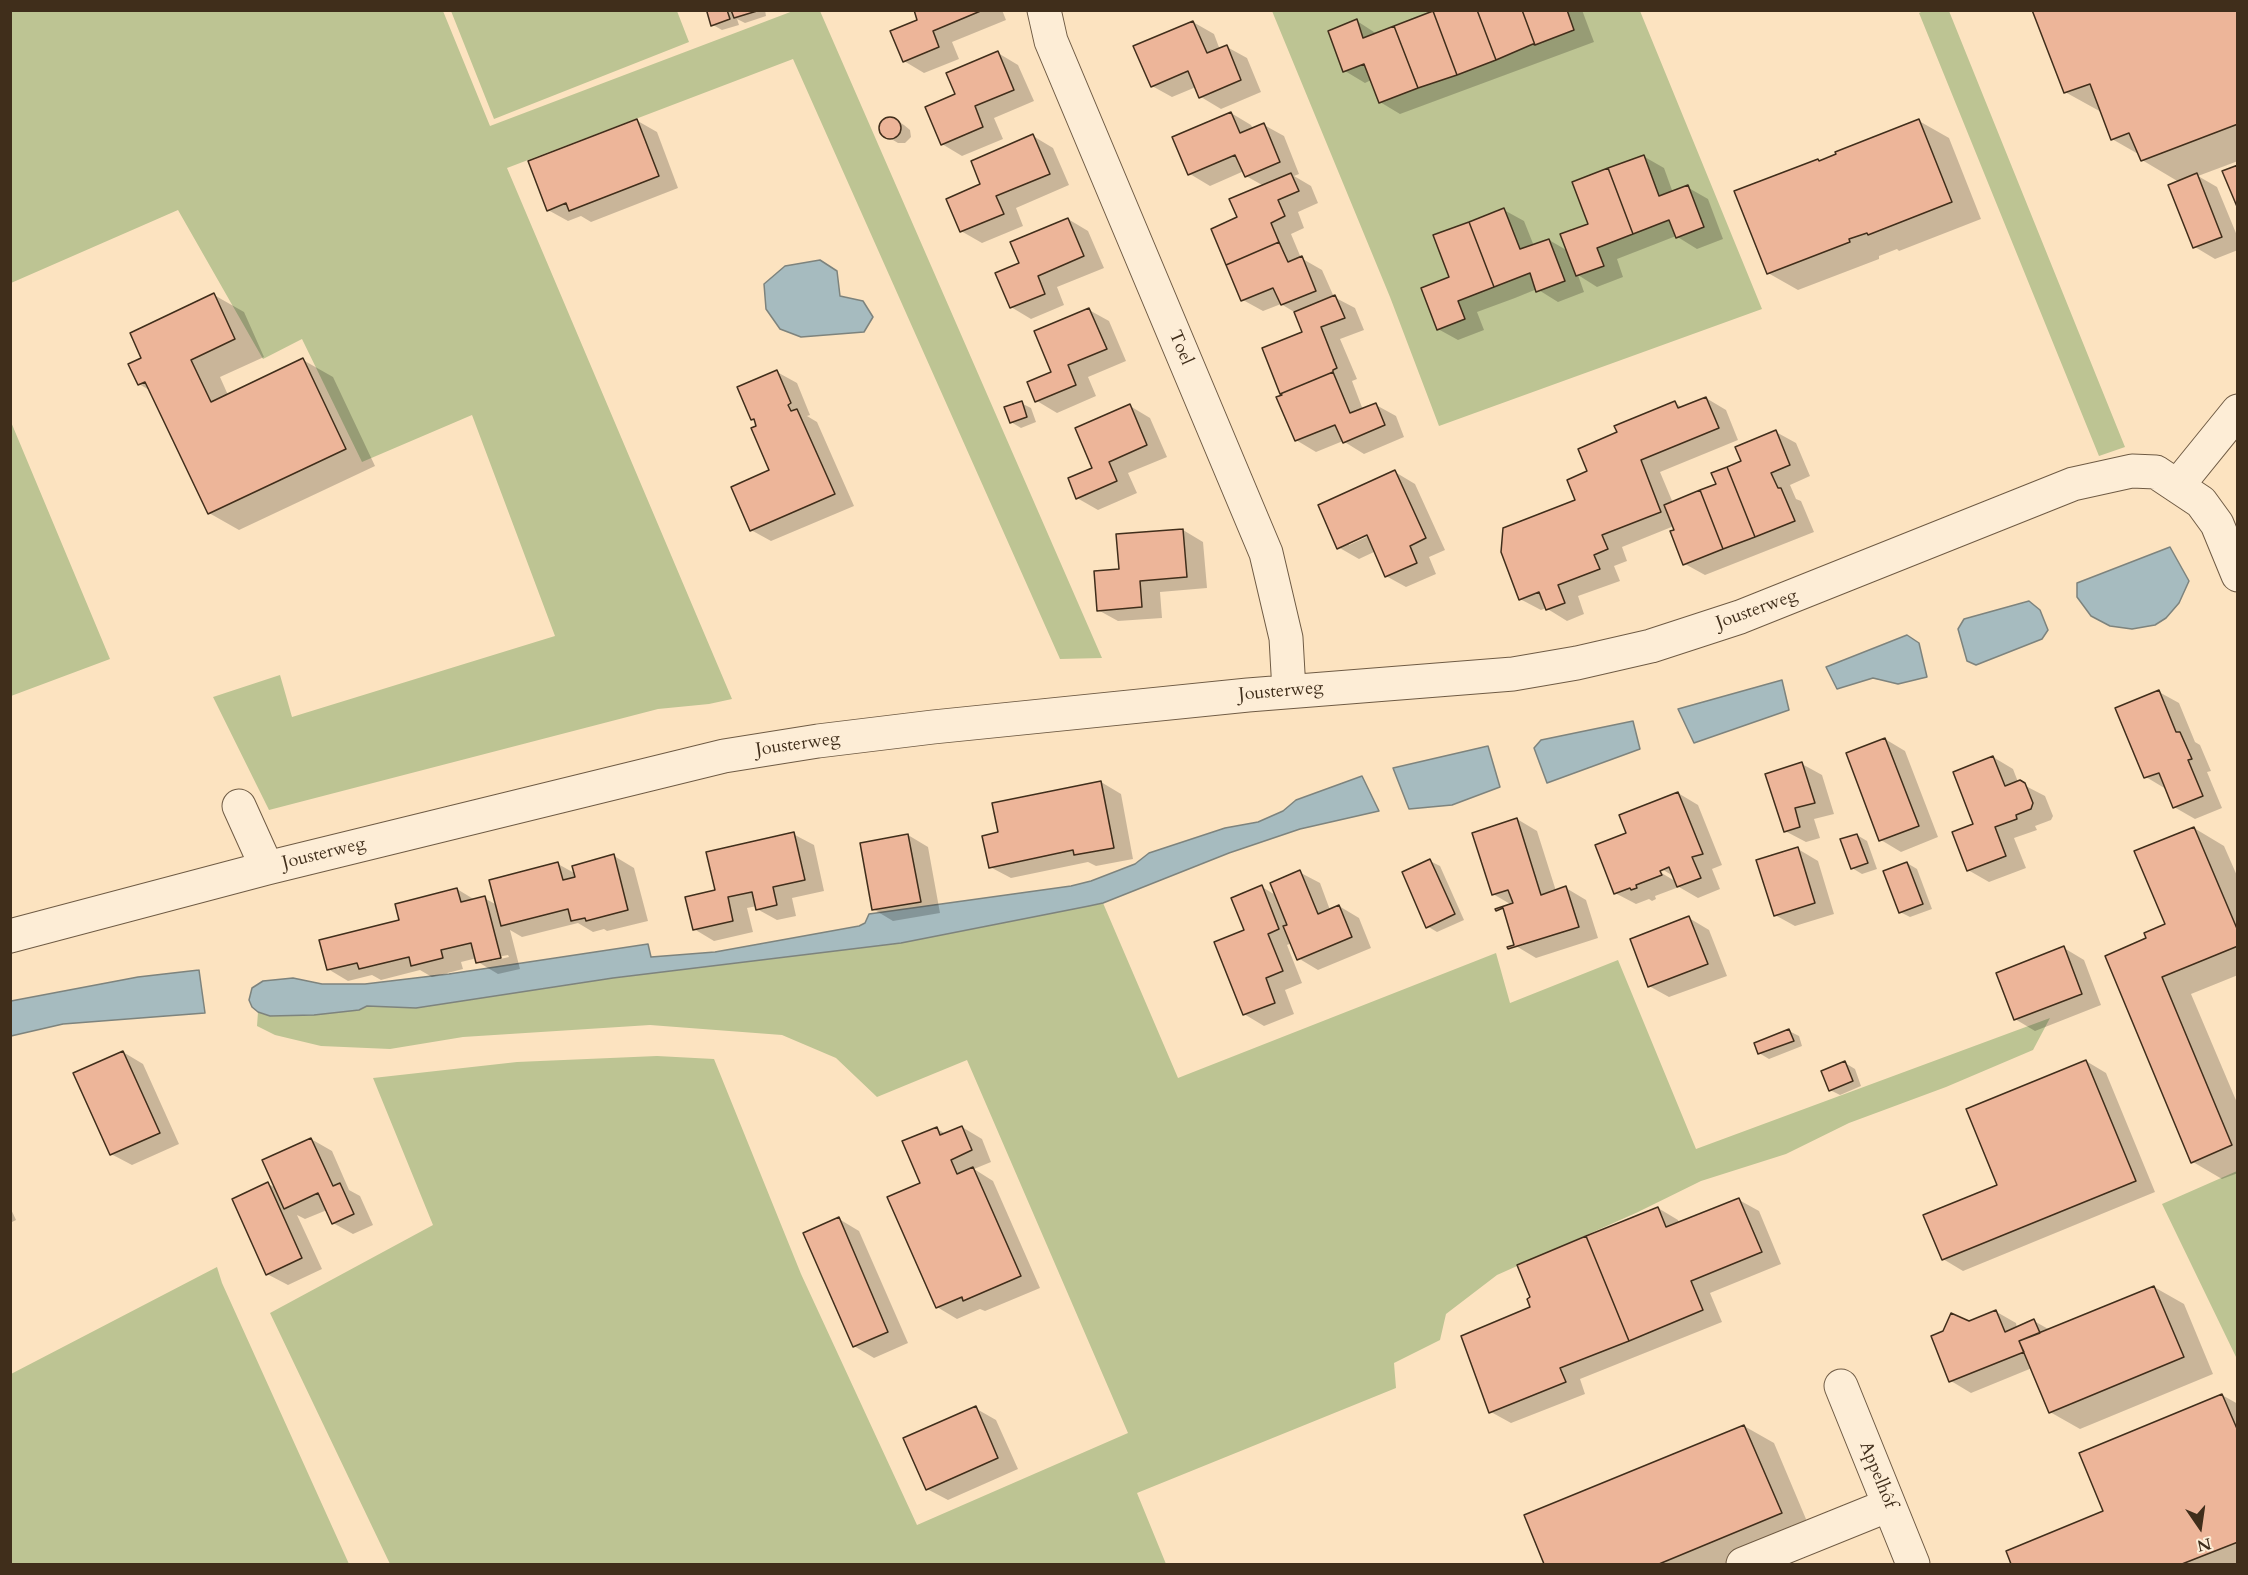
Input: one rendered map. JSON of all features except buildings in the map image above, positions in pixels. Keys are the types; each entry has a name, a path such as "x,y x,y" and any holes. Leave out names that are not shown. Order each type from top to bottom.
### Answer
{"street":[{"name":"Toel","path":"1044,10 1051,40 1266,553 1286,638 1289,691"},
{"path":"2178,485 2238,411"},
{"name":"Jousterweg","path":"10,936 267,868 724,756 818,741 933,727 1289,691 1513,674 1620,654 1740,617 2073,483 2132,471 2156,472 2201,502 2217,524 2238,575"},
{"name":"Jousterweg","path":"239,807 267,868"},
{"name":"Appelhôf","path":"1841,1386 1913,1564"},
{"path":"1743,1564 1889,1505"}],"green space":[{"path":"10,11 443,11 490,126 793,11 820,11 1102,658 1060,659 793,59 507,168 732,699 709,704 658,709 269,810 213,697 280,675 292,717 555,636 472,415 362,462 302,339 263,359 178,210 11,283"},
{"path":"451,11 677,11 689,42 494,119"},
{"path":"1272,11 1640,11 1762,309 1439,426 1390,297"},
{"path":"1949,11 2125,447 2099,456 1919,13"},
{"path":"11,422 110,659 10,696"},
{"path":"1103,903 1178,1078 1496,953 1510,1003 1618,960 1696,1149 2050,1018 2033,1050 1946,1087 1849,1123 1786,1154 1701,1181 1497,1275 1446,1314 1440,1340 1394,1363 1396,1388 1137,1493 1166,1564 390,1564 270,1313 433,1225 373,1078 517,1062 657,1056 714,1059 801,1274 917,1525 1128,1433 967,1060 877,1097 836,1058 782,1035 650,1025 463,1037 390,1049 321,1046 275,1035 257,1026 258,1012 270,1016 314,1015 359,1010 367,1006 416,1008 613,978 901,943"},
{"path":"2237,1171 2237,1359 2162,1204"},
{"path":"217,1267 222,1283 349,1564 11,1564 11,1374"}],"shaded area":[{"path":"820,260 837,271 840,296 863,301 873,317 864,332 801,337 780,329 766,309 764,284 785,266"},
{"path":"2170,547 2189,581 2179,603 2166,618 2155,625 2132,629 2110,626 2091,616 2077,597 2077,583"},
{"path":"2029,601 2040,610 2048,630 2042,639 1976,665 1967,661 1958,629 1964,619"},
{"path":"1907,635 1919,643 1927,677 1898,684 1873,678 1837,689 1826,667"},
{"path":"1782,680 1789,710 1694,743 1678,709"},
{"path":"1633,721 1640,749 1547,783 1534,748 1541,740"},
{"path":"1488,746 1500,787 1452,805 1409,809 1393,768"},
{"path":"1362,776 1379,811 1300,829 1229,853 1103,903 1089,906 901,943 613,978 416,1008 367,1006 359,1010 314,1015 270,1016 258,1012 249,1000 252,988 263,981 293,978 322,984 365,984 449,974 648,944 651,957 715,952 859,926 865,923 869,914 1071,886 1135,864 1149,853 1225,828 1258,822 1283,811 1296,800"},
{"path":"199,970 205,1013 63,1024 11,1036 11,1001 138,977"}]}
